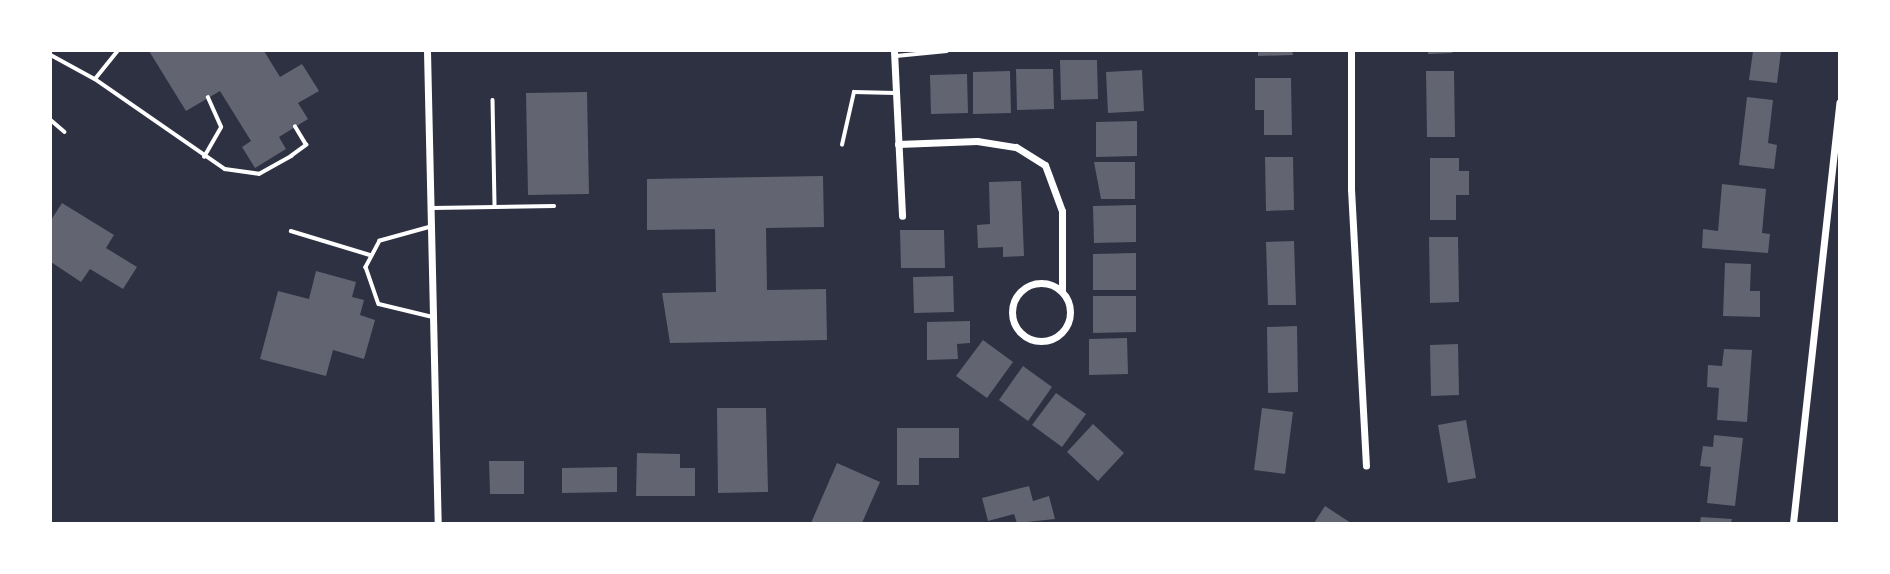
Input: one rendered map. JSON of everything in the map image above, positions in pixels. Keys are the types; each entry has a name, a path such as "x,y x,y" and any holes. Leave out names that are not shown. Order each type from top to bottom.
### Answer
{"street":[{"path":"427,51 438,523"},
{"path":"1351,51 1351,189 1366,466"},
{"path":"894,53 902,216"},
{"path":"1793,523 1839,103"},
{"path":"898,144 990,143 1016,147 1045,165 1062,211 1062,291 1070,317 1062,333 1046,341 1020,332 1012,314 1017,294 1034,283 1062,291"}],"lane":[{"path":"95,79 118,51"},
{"path":"894,53 947,51"},
{"path":"51,55 95,79 225,169 259,174 306,145 295,127"},
{"path":"842,145 854,92 896,93"},
{"path":"204,157 221,127 208,98"},
{"path":"493,100 495,207"},
{"path":"51,120 65,132"},
{"path":"431,208 554,206"},
{"path":"431,227 398,233 370,255 366,267 379,304 433,317"},
{"path":"291,231 370,255"}],"building":[{"path":"149,51 264,51 280,77 302,64 319,91 298,103 308,119 279,137 286,149 255,168 242,147 251,141 220,91 186,111"},
{"path":"1258,51 1292,51 1293,55 1258,56"},
{"path":"1428,51 1452,51 1452,53 1428,54"},
{"path":"1753,51 1781,51 1777,83 1749,80"},
{"path":"1060,60 1097,60 1098,99 1061,100"},
{"path":"1016,69 1053,69 1054,109 1017,110"},
{"path":"1142,70 1144,111 1108,113 1106,72"},
{"path":"1010,71 1011,113 973,114 973,72"},
{"path":"1426,71 1454,71 1455,137 1427,137"},
{"path":"967,74 968,113 931,114 930,75"},
{"path":"1255,78 1291,78 1292,135 1264,135 1264,110 1255,110"},
{"path":"587,92 589,194 528,195 526,93"},
{"path":"1747,97 1773,100 1768,143 1777,145 1774,169 1739,165"},
{"path":"1137,121 1137,156 1096,157 1096,122"},
{"path":"1265,157 1293,157 1294,210 1266,211"},
{"path":"1430,158 1459,158 1459,171 1469,171 1469,195 1456,195 1456,220 1430,220"},
{"path":"1094,162 1135,162 1135,199 1101,199"},
{"path":"823,176 824,227 766,228 767,290 826,289 827,340 670,343 662,293 716,292 715,229 647,230 647,179"},
{"path":"1021,181 1024,256 1003,257 1003,247 978,248 977,225 990,224 989,182"},
{"path":"1722,184 1766,189 1762,233 1770,234 1768,253 1702,248 1703,229 1718,231"},
{"path":"62,203 114,235 106,248 137,267 123,289 90,269 81,282 51,262 51,220"},
{"path":"1136,205 1136,242 1094,243 1093,206"},
{"path":"900,230 944,230 945,268 901,268"},
{"path":"1429,237 1458,237 1459,302 1430,303"},
{"path":"1294,241 1296,305 1268,305 1266,242"},
{"path":"1136,253 1136,290 1093,290 1093,254"},
{"path":"1725,263 1751,264 1750,291 1760,291 1760,317 1723,316"},
{"path":"316,271 356,282 352,297 364,300 360,315 375,320 364,359 333,350 326,376 260,359 278,291 309,299"},
{"path":"953,276 954,312 914,313 913,277"},
{"path":"1093,296 1136,296 1136,332 1093,333"},
{"path":"970,321 970,343 957,344 958,359 927,360 927,322"},
{"path":"1297,326 1298,392 1268,393 1267,327"},
{"path":"1127,338 1128,374 1089,375 1089,339"},
{"path":"983,340 1013,362 987,398 956,376"},
{"path":"1458,344 1459,395 1431,396 1430,345"},
{"path":"1724,349 1752,350 1747,422 1717,420 1719,388 1707,387 1708,365 1722,366"},
{"path":"1023,366 1052,387 1028,421 999,400"},
{"path":"1056,393 1086,414 1062,447 1032,425"},
{"path":"717,408 766,408 768,492 718,493"},
{"path":"1262,408 1293,412 1285,474 1254,470"},
{"path":"1466,420 1476,478 1448,483 1438,425"},
{"path":"1093,424 1124,453 1098,481 1067,452"},
{"path":"897,428 959,428 959,458 919,458 919,485 897,485"},
{"path":"1714,435 1743,438 1735,506 1707,503 1711,467 1700,466 1703,446 1713,447"},
{"path":"637,453 680,454 680,468 695,468 695,496 636,496"},
{"path":"489,461 524,461 524,494 490,494"},
{"path":"837,463 880,482 862,523 811,523"},
{"path":"617,467 617,492 562,493 562,468"},
{"path":"1029,486 1033,501 1049,496 1055,519 1017,523 1014,514 988,521 982,498"},
{"path":"1325,506 1351,523 1314,523"},
{"path":"1701,517 1732,519 1731,523 1700,523"}]}
